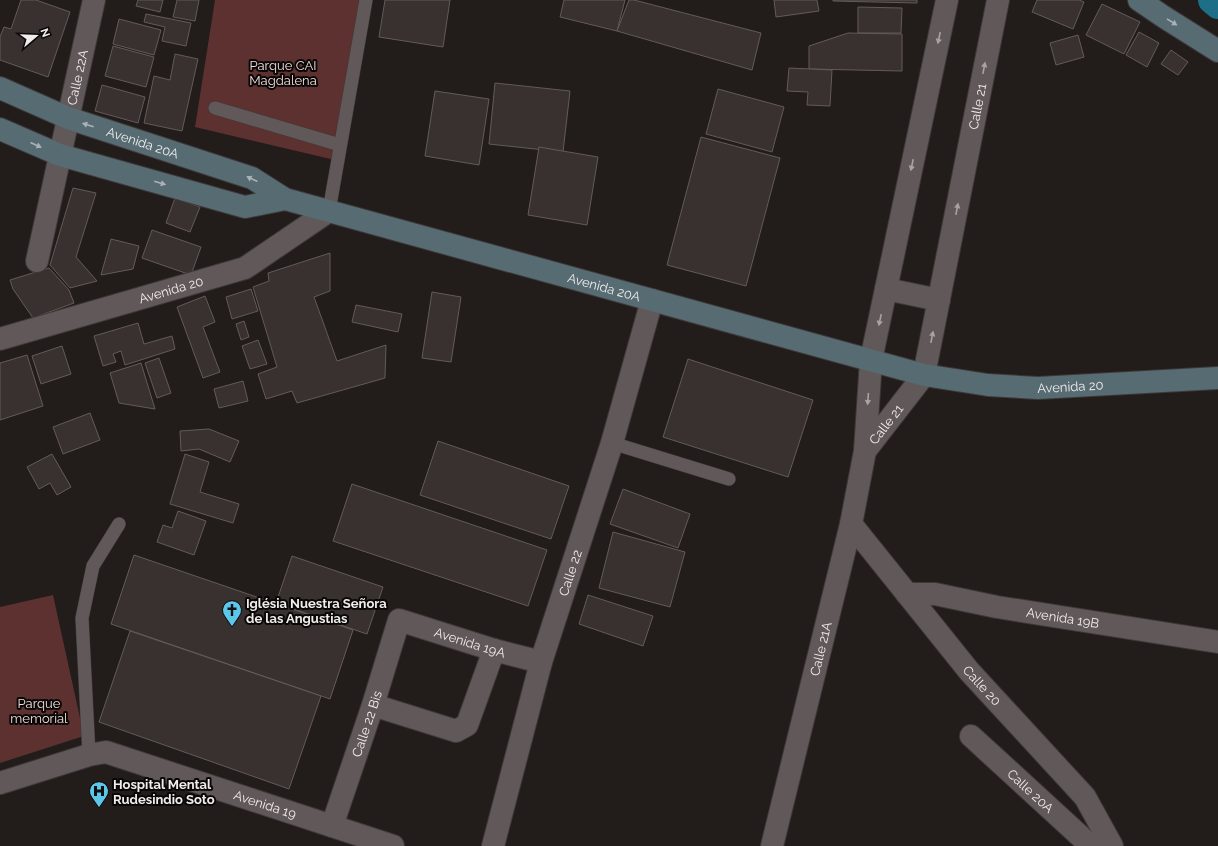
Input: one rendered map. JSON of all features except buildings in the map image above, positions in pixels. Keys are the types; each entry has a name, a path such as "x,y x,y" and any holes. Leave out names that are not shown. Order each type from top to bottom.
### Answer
{"main road":[{"path":"1139,0 1218,51"},
{"name":"Avenida 20A","path":"0,88 68,118 252,178 285,199 924,375"},
{"name":"Avenida 20A","path":"0,129 60,155 245,207 285,199"},
{"name":"Avenida 20","path":"924,375 988,386 1038,388 1218,378"}],"street":[{"name":"Calle 22A","path":"37,261 94,0"},
{"name":"Calle 21","path":"865,451 871,360 947,0"},
{"name":"Calle 21","path":"865,451 924,375 998,0"},
{"name":"Avenida 20","path":"0,339 245,268 329,211"},
{"path":"886,289 939,300"},
{"name":"Calle 22","path":"493,846 541,662 612,443 652,300"},
{"name":"Calle 21A","path":"772,846 851,524 865,451"},
{"name":"Calle 20","path":"851,524 969,671 1085,797 1112,846"},
{"name":"Avenida 19B","path":"907,594 935,594 997,607 1218,642"},
{"name":"Avenida 19A","path":"399,620 494,650 541,662"},
{"name":"Calle 22 Bis","path":"332,826 373,705 399,620"},
{"path":"373,705 456,731 467,725 494,650"},
{"name":"Calle 20A","path":"971,736 1091,846"},
{"name":"Avenida 19","path":"0,783 89,755 106,752 393,846"}],"lane":[{"path":"329,211 366,0"},
{"path":"215,108 340,145"},
{"path":"612,443 729,479"},
{"path":"89,755 82,618 93,566 119,524"}],"green space":[{"name":"Parque CAI Magdalena","path":"215,0 372,0 339,161 195,127"},
{"name":"Parque memorial","path":"53,595 84,736 0,763 0,607"}],"waterway":[{"path":"1212,0 1218,5"}],"place":[{"name":"Iglésia Nuestra Señora de las Angustias","path":"232,627"},
{"name":"Hospital Mental Rudesindio Soto","path":"99,808"}]}
